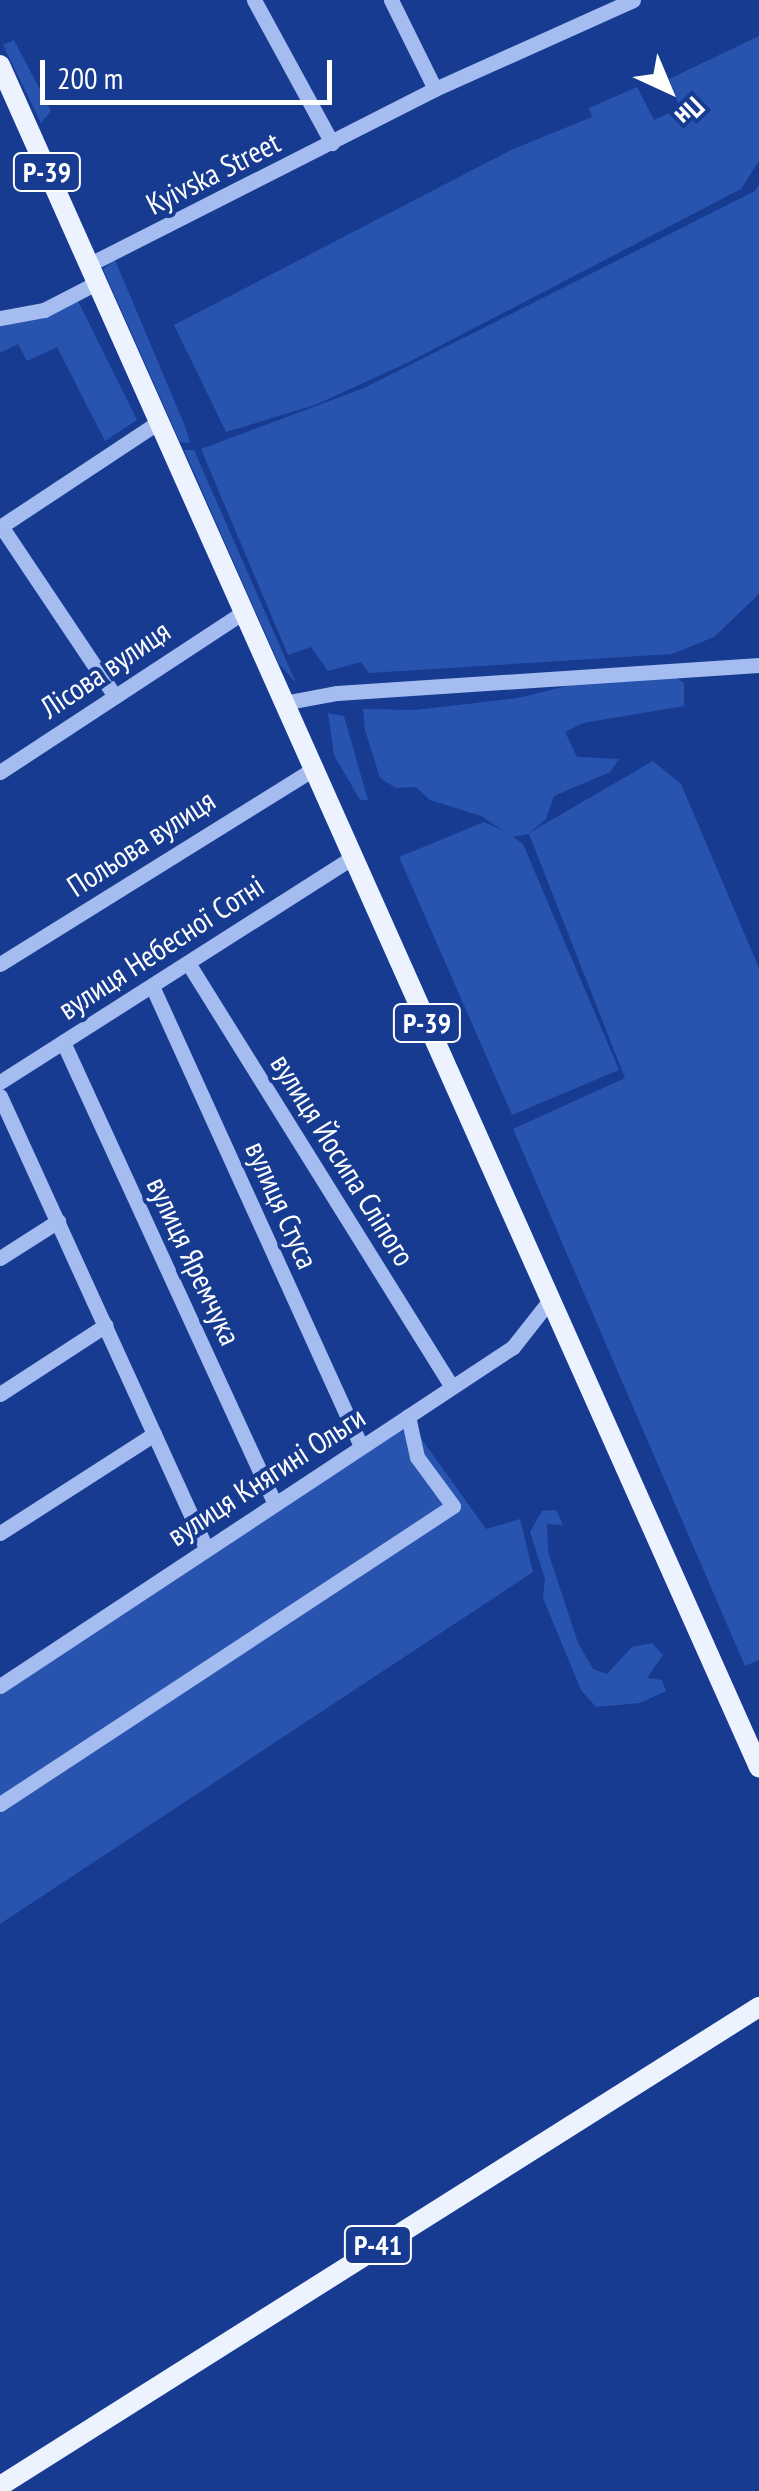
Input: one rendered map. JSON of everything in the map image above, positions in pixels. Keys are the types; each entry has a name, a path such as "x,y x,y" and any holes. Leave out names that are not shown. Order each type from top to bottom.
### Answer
{"main road":[{"name":"Р-39","path":"0,65 89,280 160,422 759,1767"},
{"name":"Р-41","path":"0,2486 759,2007"}],"street":[{"path":"254,0 332,143"},
{"path":"391,0 436,89"},
{"name":"Kyivska Street","path":"0,318 44,310 89,280 332,143 436,89 633,0"},
{"path":"115,696 2,522 160,422"},
{"name":"Лісова вулиця","path":"0,772 242,613"},
{"path":"282,703 337,693 759,665"},
{"name":"Польова вулиця","path":"0,964 312,770"},
{"name":"вулиця Небесної Сотні","path":"0,1082 352,858"},
{"name":"вулиця Йосипа Сліпого","path":"188,962 452,1388"},
{"name":"вулиця Стуса","path":"152,986 361,1446"},
{"name":"вулиця Яремчука","path":"63,1042 274,1502"},
{"path":"0,1096 206,1548"},
{"path":"0,1258 58,1221"},
{"name":"вулиця Княгині Ольги","path":"0,1686 513,1347 550,1300"},
{"path":"0,1394 106,1325"},
{"path":"0,1804 453,1506 417,1458 408,1416"},
{"path":"0,1533 154,1434"}],"shaded area":[{"path":"759,36 759,161 741,189 409,362 315,405 226,432 174,325 511,150 592,117 589,108 637,87 654,120 680,108 669,79"},
{"path":"14,40 51,111 41,123 3,45"},
{"path":"759,184 759,594 714,637 672,654 369,673 361,662 328,671 311,647 288,655 201,449 364,388 755,191"},
{"path":"115,260 190,443 180,442 103,269"},
{"path":"77,299 137,420 105,441 57,347 27,361 18,344 0,353 0,321 42,316"},
{"path":"184,450 194,450 296,683 279,664"},
{"path":"672,675 684,683 684,706 583,723 565,732 577,757 619,759 610,772 554,796 546,819 529,833 653,761 681,784 759,968 759,1660 745,1666 513,1129 625,1078 529,834 513,837 523,844 619,1070 512,1115 399,857 484,822 504,831 481,816 430,800 416,787 396,788 380,778 365,730 363,709 415,710 518,698 598,678"},
{"path":"328,713 344,716 368,800 360,800 334,755"},
{"path":"410,1423 486,1529 520,1519 533,1572 0,1924 0,1691"},
{"path":"556,1510 563,1525 547,1524 548,1552 578,1643 593,1669 607,1674 632,1647 652,1643 663,1655 647,1678 662,1680 666,1691 640,1703 596,1707 581,1690 543,1598 545,1579 530,1532 542,1511"}]}
